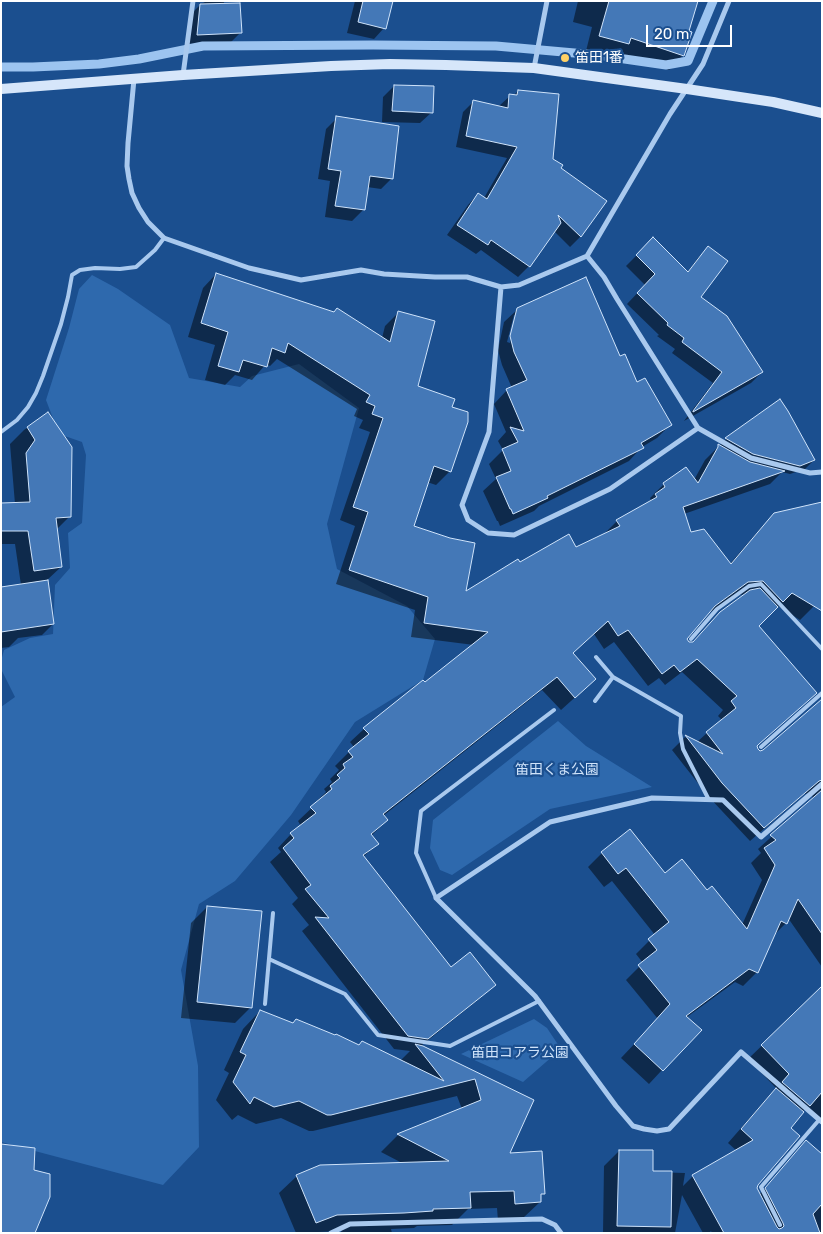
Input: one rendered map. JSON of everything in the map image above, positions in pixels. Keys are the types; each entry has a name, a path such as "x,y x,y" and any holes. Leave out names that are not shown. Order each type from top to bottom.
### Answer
{"street":[{"path":"184,74 192,1"},
{"path":"534,68 547,1"},
{"path":"134,79 128,143 127,166 129,179 132,193 139,208 148,222 164,238 249,268 301,280 361,270 384,274 467,277 500,287 519,285 587,256 665,123 703,64 728,1"},
{"path":"1,90 184,74 331,66 390,64 534,68 687,88 773,102 822,113"},
{"path":"587,256 604,277 698,428 751,458 810,473 822,472"},
{"path":"500,287 489,432 462,504 468,520 488,533 514,535 610,489 698,428"},
{"path":"820,1121 741,1052 669,1129 657,1131 644,1130 633,1126 538,1001 436,898 550,822 652,798 723,800 761,837 822,784"},
{"path":"332,1233 350,1224 542,1219 555,1225 561,1233"}],"lane":[{"path":"1,432 17,420 28,408 36,393 61,324 72,275 80,270 95,268 120,269 136,267 155,250 164,238"},
{"path":"691,639 717,609 749,586 761,584 822,649"},
{"path":"596,657 614,677 681,716 680,733 683,749 709,800"},
{"path":"594,701 614,677"},
{"path":"761,747 822,693"},
{"path":"436,898 416,853 422,811 554,710"},
{"path":"265,1004 273,913"},
{"path":"269,959 344,994 378,1035 450,1046 538,1001"},
{"path":"780,1225 761,1187 820,1121"}],"green space":[{"path":"92,275 118,289 170,325 189,378 240,387 252,376 299,364 359,408 327,524 337,569 407,606 435,639 423,680 355,722 291,815 235,881 199,904 181,970 198,1066 199,1147 163,1185 1,1142 1,707 15,697 1,669 1,661 4,650 30,638 53,634 55,585 70,568 68,533 82,523 86,455 82,442 59,434 46,400 69,328 79,289"},
{"name":"笛田くま公園","path":"558,721 586,746 652,787 550,809 452,875 440,870 430,848 433,820"},
{"name":"笛田コアラ公園","path":"534,1019 547,1028 561,1049 523,1082 461,1054"}],"building":[{"path":"363,1 393,1 386,29 358,22"},
{"path":"609,1 698,1 689,31 692,32 684,56 631,38 629,44 599,36"},
{"path":"240,3 242,33 197,35 200,4"},
{"path":"394,85 434,86 433,113 392,111"},
{"path":"518,90 559,94 553,159 563,165 561,168 607,201 581,237 558,215 561,223 530,267 491,240 488,245 457,225 478,193 487,199 517,147 466,136 473,100 508,108 509,94 517,95"},
{"path":"336,116 399,126 393,179 370,176 365,210 335,206 341,171 328,169"},
{"path":"653,237 688,272 708,246 728,261 701,297 727,316 763,372 693,412 722,372 682,342 684,338 667,325 668,323 637,293 655,274 636,255"},
{"path":"216,273 334,312 337,308 390,342 398,311 435,321 418,386 455,399 452,407 468,412 468,422 451,472 434,466 414,526 450,538 475,543 466,591 518,559 520,562 569,534 576,547 620,526 616,520 657,497 655,494 665,487 663,483 686,467 698,483 718,444 750,462 785,471 683,507 691,532 704,529 731,564 774,513 822,502 822,611 792,593 783,602 763,581 748,582 715,606 687,639 689,642 693,642 720,612 750,590 760,588 778,607 759,626 817,693 759,744 757,746 758,749 760,751 763,750 822,699 822,780 764,828 722,783 685,735 723,754 706,732 736,708 731,701 737,696 697,659 680,672 674,665 662,674 628,630 618,636 608,621 573,653 596,679 575,698 557,677 383,814 388,820 371,834 379,844 363,855 451,967 470,952 496,985 428,1039 408,1036 315,917 329,918 305,889 311,885 283,848 294,838 290,833 316,813 310,807 332,789 330,786 340,778 337,775 345,768 343,764 353,757 348,751 369,734 363,728 423,680 425,682 488,632 424,623 428,597 349,570 368,512 353,507 383,418 372,414 375,406 366,402 370,395 288,343 285,353 272,348 267,367 243,360 239,372 218,366 228,332 201,323"},
{"path":"586,277 620,356 625,354 637,382 645,378 672,425 641,443 644,448 513,514 496,477 511,471 502,449 518,442 510,427 524,431 506,389 527,380 514,352 510,336 517,308"},
{"path":"780,399 815,460 800,466 753,454 725,438"},
{"path":"48,412 72,447 71,517 56,518 62,567 34,571 28,531 1,531 1,503 30,502 26,453 35,440 27,427"},
{"path":"48,580 54,624 1,632 1,587"},
{"path":"822,790 822,934 798,899 787,924 781,921 758,973 749,969 686,1016 702,1030 663,1071 634,1044 670,1004 638,965 657,950 648,939 669,922 626,868 618,874 601,852 630,829 665,873 682,859 707,890 712,886 747,929 775,865 764,848 776,840 770,835"},
{"path":"207,906 262,911 252,1008 197,1002"},
{"path":"822,986 822,1092 810,1106 782,1082 789,1074 761,1045"},
{"path":"260,1010 293,1023 296,1019 359,1045 362,1041 444,1081 415,1044 423,1046 534,1100 510,1153 542,1151 545,1194 541,1194 541,1202 515,1204 514,1191 470,1192 471,1208 337,1215 316,1223 296,1175 320,1165 449,1161 397,1134 481,1100 475,1079 331,1115 327,1115 299,1101 274,1107 254,1097 250,1104 233,1082 246,1055 240,1052"},
{"path":"776,1088 804,1112 791,1128 800,1136 757,1188 777,1227 779,1229 782,1228 784,1226 783,1223 765,1188 806,1140 822,1154 822,1204 813,1214 820,1233 724,1233 692,1175 753,1140 741,1129"},
{"path":"1,1144 35,1148 34,1170 50,1174 50,1197 35,1233 1,1233"},
{"path":"619,1150 653,1150 653,1171 672,1171 671,1227 617,1226"}],"waterway":[{"path":"1,67 99,64 139,59 203,46 373,45 496,46 597,55 666,65 688,61 713,1"}],"place":[{"name":"笛田1番","path":"565,58"}]}
